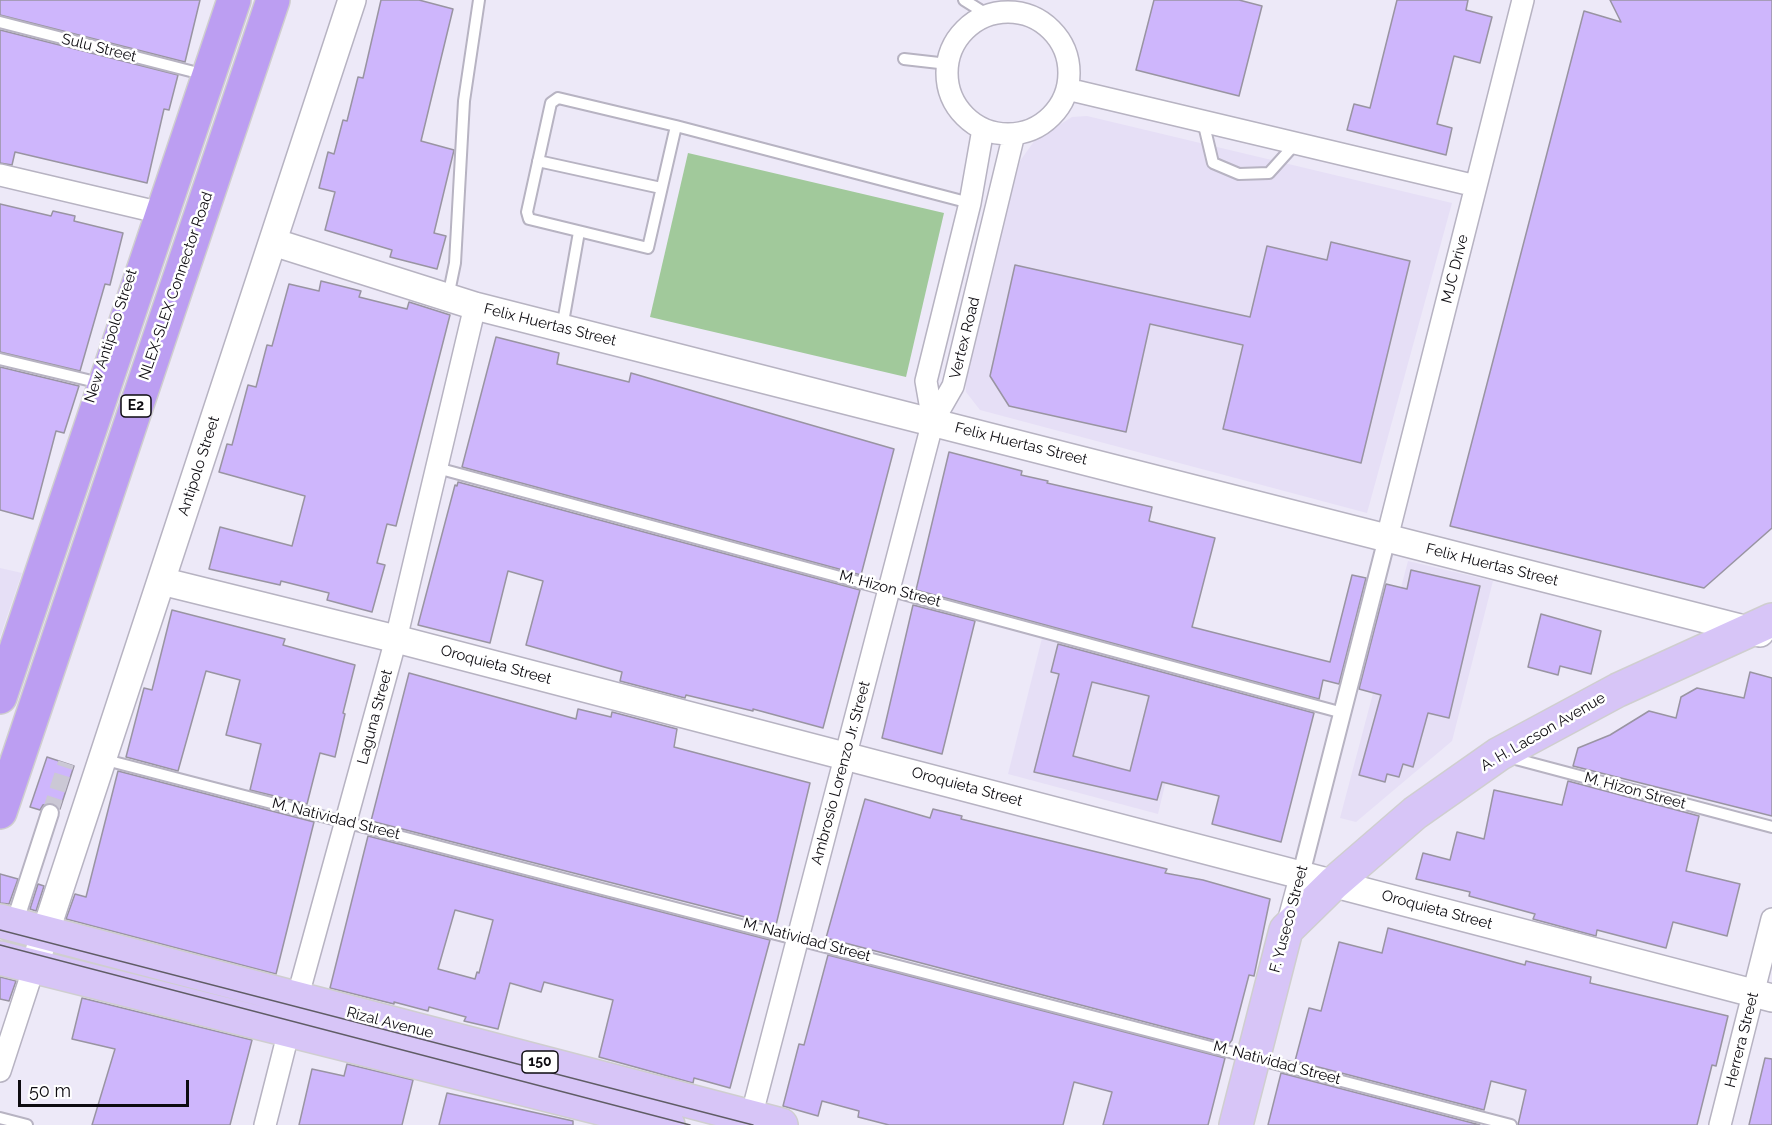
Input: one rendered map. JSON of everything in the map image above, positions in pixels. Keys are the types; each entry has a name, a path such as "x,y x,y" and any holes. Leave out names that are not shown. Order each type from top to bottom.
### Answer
{"highway":[{"name":"E2","path":"0,697 234,0"},
{"name":"NLEX-SLEX Connector Road","path":"1,805 273,0"}],"main road":[{"name":"A. H. Lacson Avenue","path":"1286,930 1334,883 1415,813 1499,754 1618,690 1765,629"},
{"name":"Rizal Avenue","path":"19,926 760,1123"},
{"name":"F. Yuseco Street","path":"1236,1125 1286,930"},
{"name":"150","path":"0,958 52,976 289,1030 668,1125"}],"street":[{"name":"New Antipolo Street","path":"0,672 222,0"},
{"name":"Antipolo Street","path":"52,976 19,926 102,759 352,0"},
{"name":"MJC Drive","path":"1387,538 1523,0"},
{"path":"1028,7 1057,36 1066,52 1070,70 1067,89 1060,106 1048,120 1032,130 1014,134 983,129 967,118 955,103 948,84 948,64 953,48 973,23 988,15 1028,7"},
{"path":"1067,89 1476,186"},
{"name":"Vertex Road","path":"933,421 926,381 970,203 983,129"},
{"name":"Vertex Road","path":"933,421 953,386 1014,134"},
{"path":"0,175 153,211"},
{"name":"Felix Huertas Street","path":"273,242 475,306 1387,538 1765,629"},
{"name":"Laguna Street","path":"265,1125 297,999 396,639 475,306"},
{"name":"Ambrosio Lorenzo Jr. Street","path":"760,1123 798,938 933,421"},
{"name":"F. Yuseco Street","path":"1286,930 1387,538"},
{"name":"Oroquieta Street","path":"160,581 396,639 1763,996"},
{"path":"19,926 50,813"},
{"name":"Herrera Street","path":"1720,1125 1763,996 1772,919"},
{"path":"0,1071 52,976"}],"lane":[{"path":"448,297 455,263 464,101 478,0"},
{"path":"963,0 988,15"},
{"name":"Sulu Street","path":"0,22 198,73"},
{"path":"904,59 948,64"},
{"path":"676,126 648,248 529,219 527,212 551,103 558,98 676,126 970,203"},
{"path":"1203,121 1213,163 1239,174 1269,173 1296,143"},
{"path":"538,161 662,188"},
{"path":"562,328 579,232"},
{"path":"0,359 96,382"},
{"name":"M. Hizon Street","path":"436,468 1342,713"},
{"name":"M. Hizon Street","path":"1499,754 1772,827"},
{"name":"M. Natividad Street","path":"102,759 1511,1125"},
{"path":"0,1118 27,1125"}],"shaded area":[{"path":"1087,116 1452,203 1367,513 980,410 966,392 964,365 1020,161 1035,140 1072,117"},
{"path":"1408,561 1493,581 1452,741 1356,822 1340,818"},
{"path":"0,568 22,573 0,637"},
{"path":"1042,638 1191,675 1158,814 1008,774"}],"green space":[{"path":"688,153 944,213 906,377 650,317"}],"building":[{"path":"0,0 200,0 185,62 0,15"},
{"path":"381,0 419,0 453,9 421,141 454,150 434,233 446,236 437,269 390,257 392,250 325,230 335,192 319,188 328,152 334,154 343,120 347,121 358,77 363,78"},
{"path":"1154,0 1239,0 1262,6 1239,96 1136,70"},
{"path":"1397,0 1468,0 1466,10 1492,17 1480,63 1454,56 1437,124 1452,128 1446,155 1347,130 1354,104 1370,108"},
{"path":"1610,0 1772,0 1772,528 1704,588 1450,526 1584,11 1621,22"},
{"path":"0,30 178,75 169,110 164,109 147,183 15,152 12,165 0,163"},
{"path":"0,204 51,216 53,211 75,216 74,221 123,233 110,285 105,284 80,371 0,352"},
{"path":"1331,242 1410,261 1361,463 1223,429 1243,345 1150,324 1126,432 1009,406 990,376 1015,265 1250,317 1267,246 1327,260"},
{"path":"321,281 361,291 359,297 407,309 409,302 450,315 396,526 387,524 377,563 385,565 372,612 327,600 329,593 281,581 280,585 209,569 220,527 292,546 305,496 219,472 227,444 232,445 248,385 256,387 267,345 272,346 289,284 319,291"},
{"path":"496,337 559,353 557,364 629,382 631,373 894,449 861,575 462,467"},
{"path":"0,367 79,386 64,433 56,431 33,519 0,510"},
{"path":"949,452 1022,471 1021,475 1048,481 1047,483 1152,507 1149,521 1215,538 1192,627 1330,662 1352,575 1366,578 1339,684 1323,680 1319,699 916,590"},
{"path":"458,482 860,590 823,728 753,709 753,711 686,695 685,698 620,681 622,672 526,645 543,581 508,571 490,643 418,625 455,485 457,486"},
{"path":"1411,570 1480,586 1449,718 1428,713 1413,767 1403,764 1399,777 1387,774 1385,782 1359,775 1381,695 1359,689 1386,584 1407,589"},
{"path":"913,605 975,621 942,754 882,738"},
{"path":"172,610 285,639 283,645 355,665 335,757 320,753 307,804 250,790 261,744 226,735 240,680 206,671 178,771 126,757 144,688 152,690"},
{"path":"1541,614 1601,631 1591,674 1560,666 1558,675 1528,667"},
{"path":"1058,644 1314,713 1281,842 1212,824 1219,796 1162,782 1157,800 1034,772 1059,674 1051,672","holes":["1092,682 1149,696 1130,771 1073,756"]},
{"path":"1750,672 1772,678 1772,816 1573,766 1578,748 1610,735 1649,711 1676,718 1681,697 1697,688 1744,698"},
{"path":"409,673 576,719 578,709 611,717 612,712 677,729 674,747 810,783 776,925 371,821"},
{"path":"47,757 74,766 60,809 53,803 43,805 40,810 30,807"},
{"path":"118,771 314,822 276,974 66,919 75,894 86,897"},
{"path":"1568,781 1699,816 1686,871 1740,884 1727,936 1673,922 1666,948 1597,930 1596,936 1533,919 1535,914 1469,896 1470,892 1416,879 1423,853 1450,860 1457,832 1484,839 1494,790 1562,805"},
{"path":"865,799 930,818 933,809 962,816 961,819 1167,869 1165,873 1203,880 1270,899 1254,976 1249,975 1232,1040 1229,1044 826,938"},
{"path":"368,836 770,940 730,1088 694,1078 693,1083 599,1057 613,1000 544,982 541,992 510,983 498,1029 464,1021 466,1017 429,1007 428,1011 330,988","holes":["455,910 493,920 479,973 477,972 475,979 438,969"]},
{"path":"0,874 18,879 9,904 0,903"},
{"path":"38,884 44,886 36,911 30,909"},
{"path":"1388,928 1525,965 1526,961 1591,977 1590,983 1728,1016 1716,1066 1712,1065 1697,1125 1518,1125 1526,1090 1491,1081 1484,1110 1295,1061 1309,1008 1321,1011 1339,942 1382,953"},
{"path":"828,955 1225,1058 1208,1125 1103,1125 1112,1092 1074,1082 1063,1125 889,1125 858,1117 859,1111 822,1101 818,1116 783,1106 799,1044 804,1045"},
{"path":"0,977 16,981 9,1001 0,999"},
{"path":"82,998 252,1040 230,1125 92,1125 115,1049 72,1039"},
{"path":"1765,1058 1772,1059 1772,1125 1749,1125"},
{"path":"347,1064 413,1080 402,1125 299,1125 312,1069 344,1076"},
{"path":"1281,1073 1480,1125 1268,1125"},
{"path":"447,1093 573,1121 573,1125 439,1125"}],"tunnel":[{"path":"50,813 66,763"}],"tram line":[{"path":"0,930 753,1125"},
{"path":"0,945 690,1125"}]}
